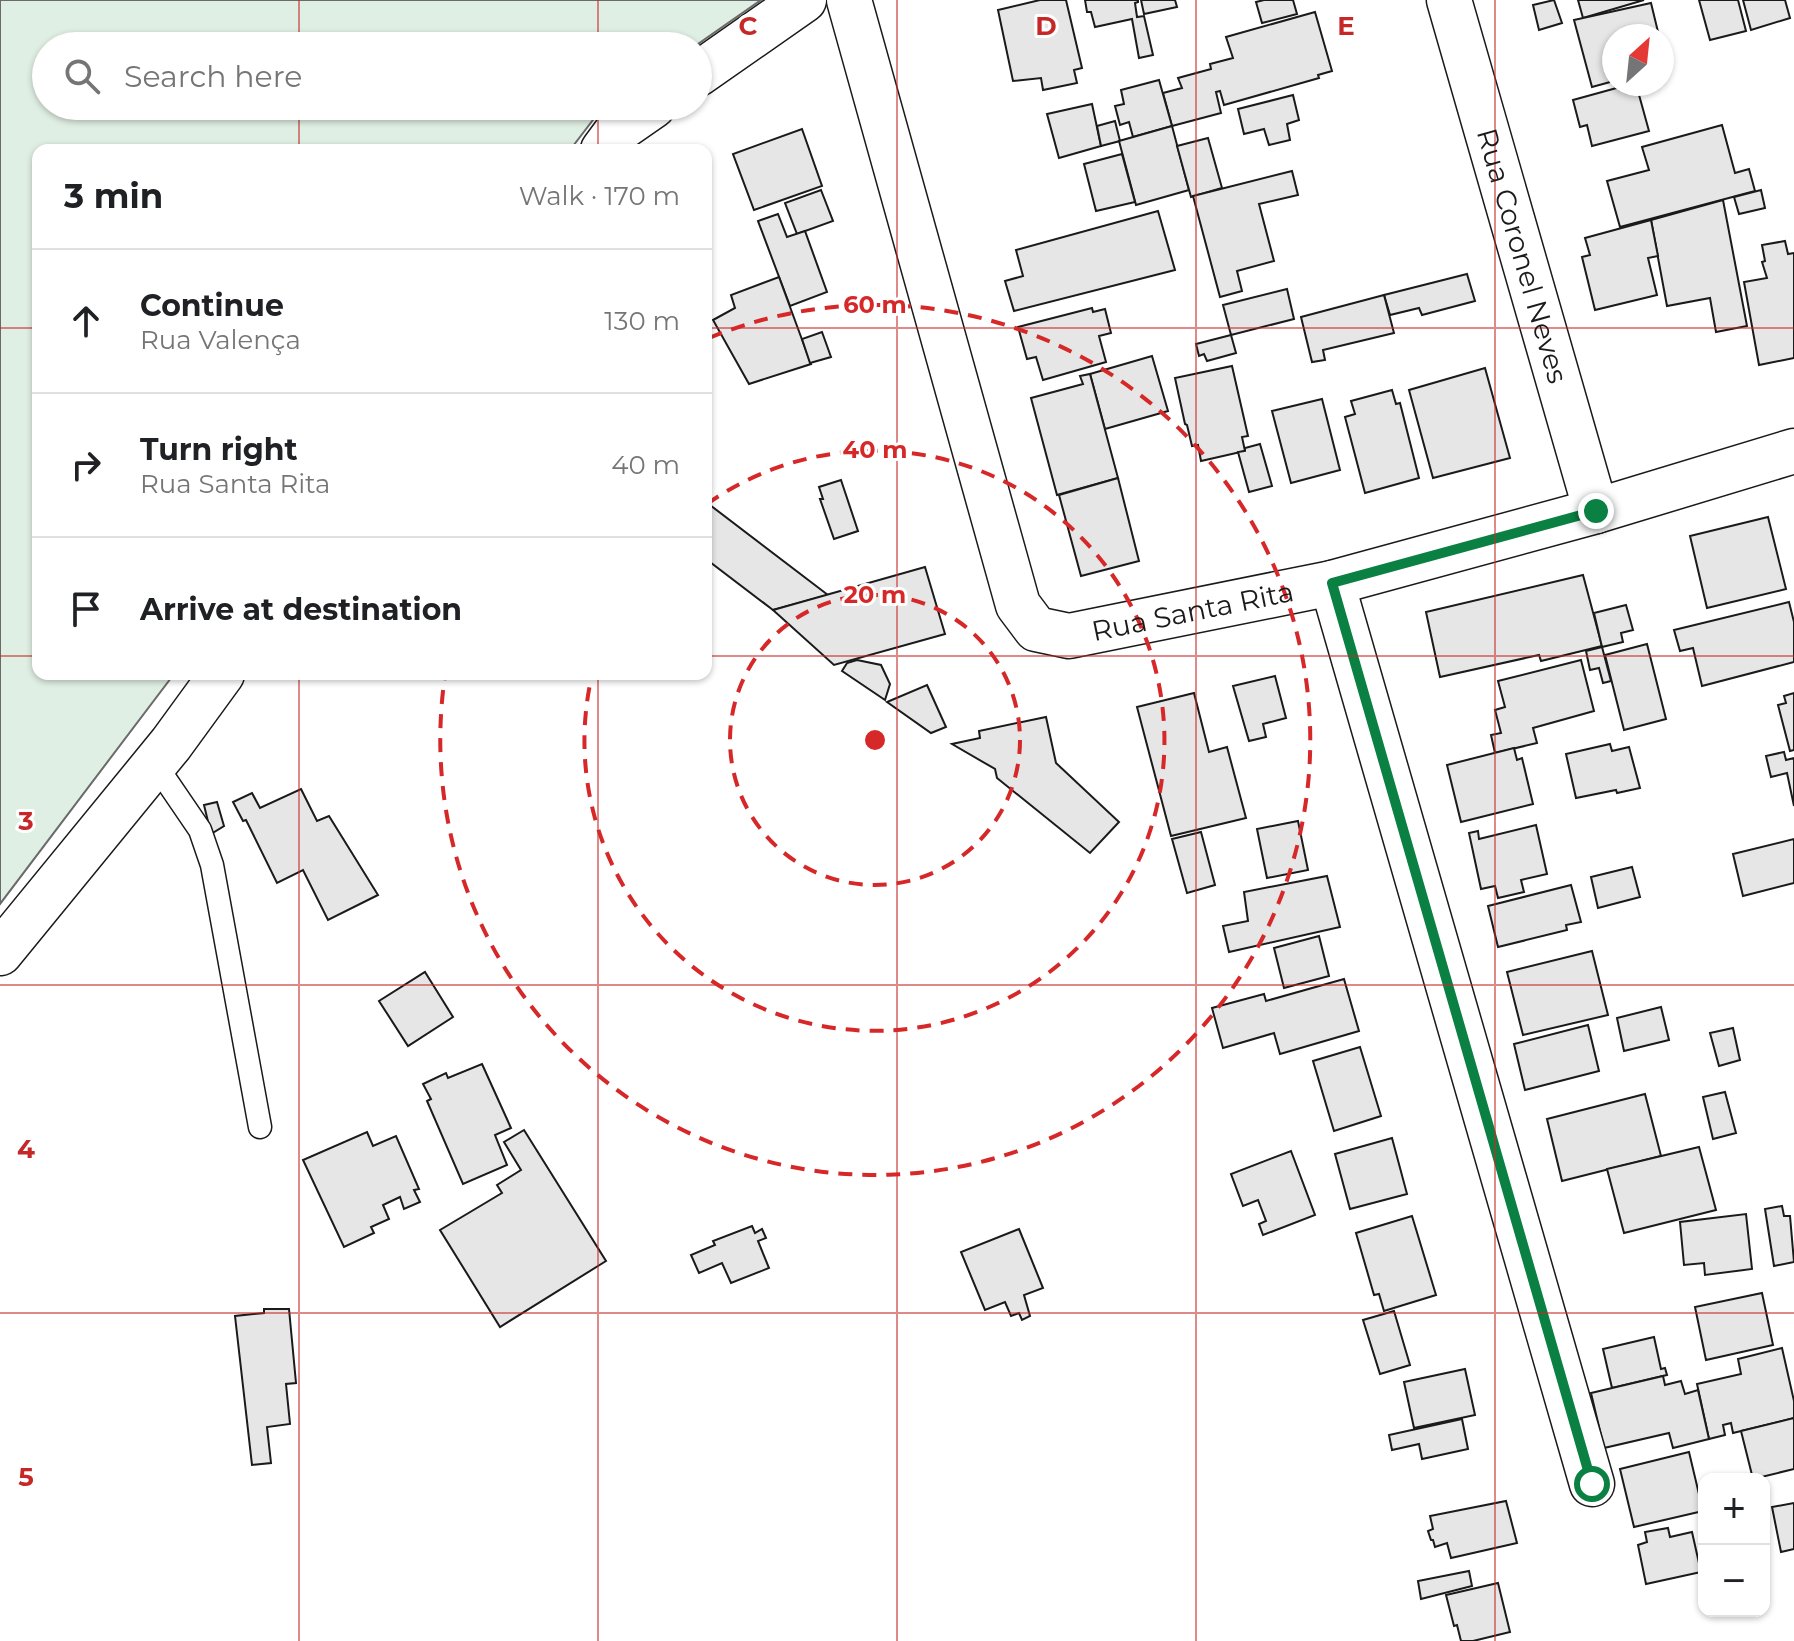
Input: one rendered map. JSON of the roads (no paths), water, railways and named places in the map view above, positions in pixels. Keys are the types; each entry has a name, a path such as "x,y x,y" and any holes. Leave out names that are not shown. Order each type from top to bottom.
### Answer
{"street":[{"path":"712,64 804,0"},
{"name":"Rua Santa Rita","path":"849,0 1018,605 1036,629 1069,636 1332,583 1596,511 1794,451"},
{"name":"Rua Coronel Neves","path":"1449,0 1596,511"},
{"path":"607,144 617,131 633,120"},
{"path":"1332,583 1592,1484"},
{"path":"0,953 155,764 218,680"}],"lane":[{"path":"155,764 200,830 212,865 260,1127"}]}
